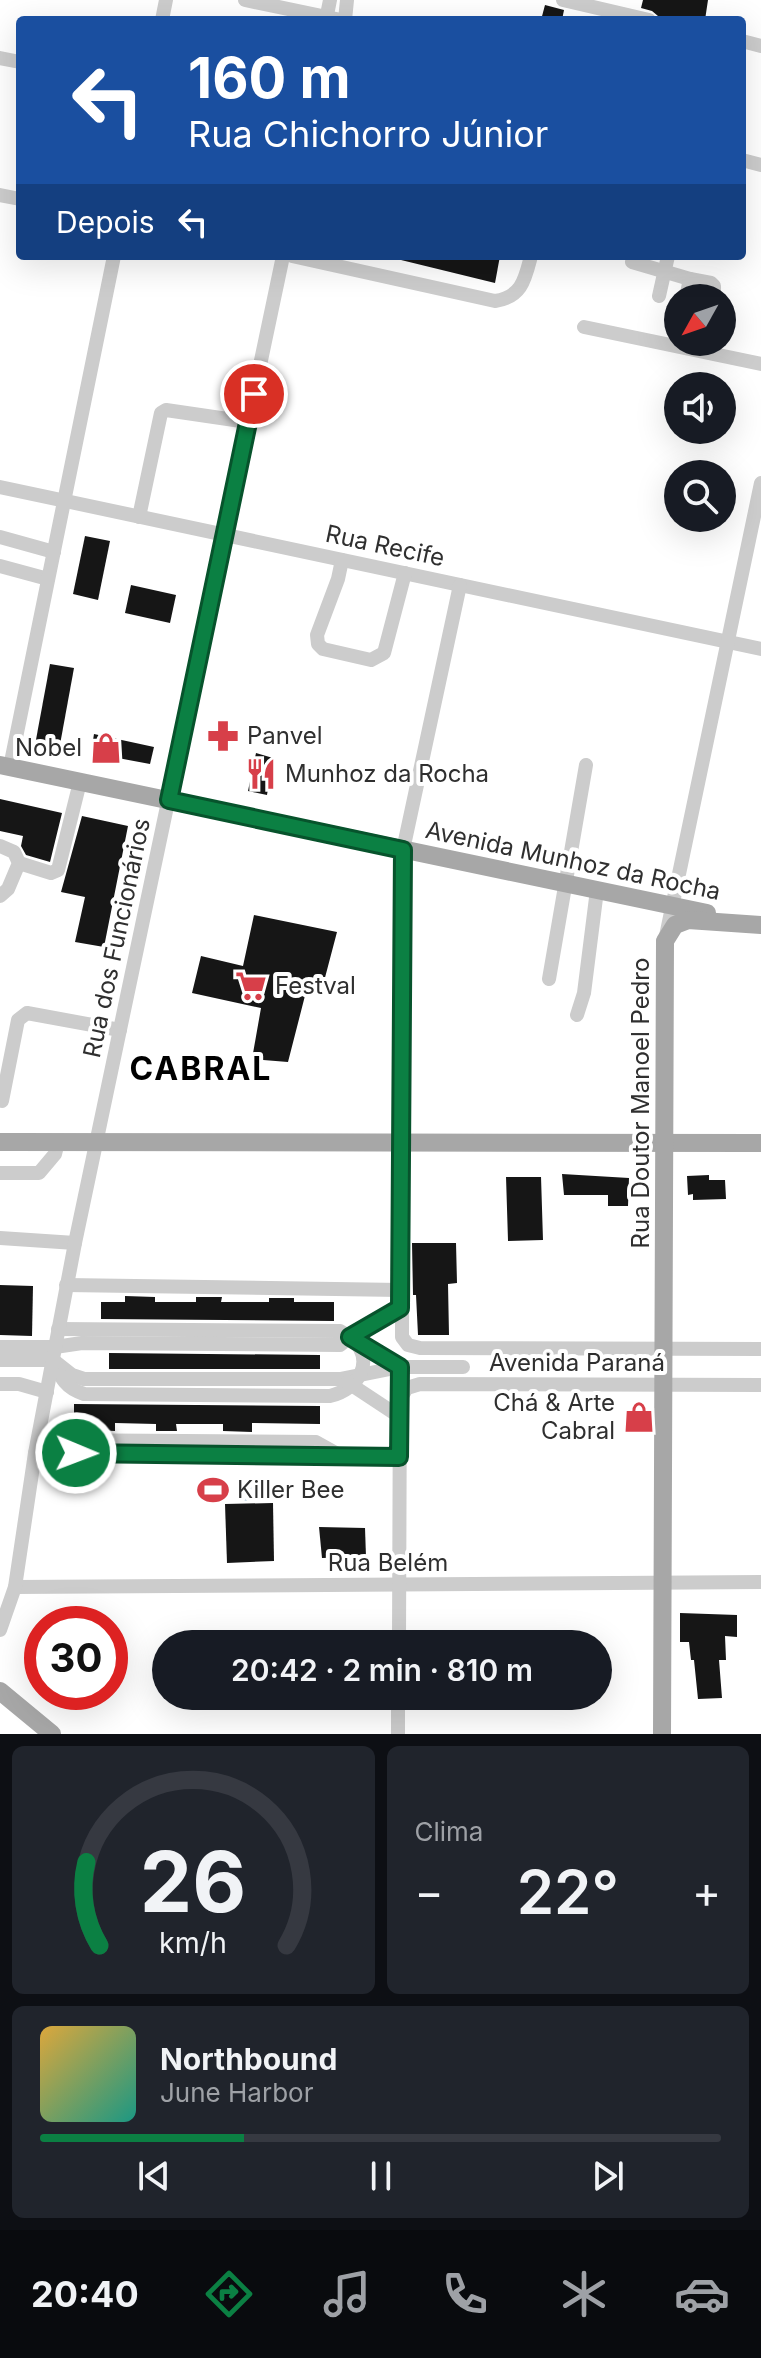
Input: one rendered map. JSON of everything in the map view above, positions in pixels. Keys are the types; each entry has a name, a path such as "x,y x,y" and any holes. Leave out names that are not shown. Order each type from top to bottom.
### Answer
{"main road":[{"name":"Avenida Munhoz da Rocha","path":"5,766 761,925"},
{"path":"665,941 670,930 681,921 761,925"},
{"name":"Rua Doutor Manoel Pedro","path":"662,1734 665,941"},
{"path":"0,1142 761,1143"},
{"path":"0,1691 52,1734"}],"street":[{"path":"245,0 290,5 325,16"},
{"path":"563,0 634,16"},
{"path":"5,766 54,552 113,260"},
{"name":"Rua dos Funcionários","path":"0,1630 15,1587 36,1447 66,1285 282,260"},
{"path":"310,260 495,301 512,297 519,291 530,260"},
{"path":"659,296 667,260"},
{"path":"632,262 712,284"},
{"path":"689,284 690,279"},
{"path":"584,327 664,340"},
{"path":"736,356 761,364"},
{"path":"139,517 161,413 166,410 248,422"},
{"name":"Rua Doutor Manoel Pedro","path":"665,941 761,483"},
{"name":"Rua Recife","path":"0,487 761,649"},
{"path":"0,537 54,552"},
{"path":"342,560 317,635 318,644 323,649 371,660 384,653 405,573"},
{"path":"0,566 48,579"},
{"path":"0,1360 54,1354 82,1343 343,1337 400,1308 403,850 460,585"},
{"path":"549,979 586,765"},
{"path":"19,863 51,873 58,870 80,782"},
{"path":"0,846 14,852 19,863 8,889 0,896"},
{"path":"577,1015 584,993 597,890"},
{"path":"2,1101 21,1016 27,1013 120,1030"},
{"path":"0,1173 39,1173 55,1154 58,1142"},
{"path":"0,1238 75,1243"},
{"path":"66,1285 400,1290"},
{"name":"Avenida Paraná","path":"400,1308 401,1333 411,1346 761,1349"},
{"path":"58,1329 343,1337 355,1341 363,1358 351,1380"},
{"path":"343,1337 400,1367"},
{"path":"0,1347 54,1354"},
{"path":"54,1354 61,1380 71,1390 94,1395 330,1396 351,1380 400,1367 463,1367 430,1348"},
{"path":"399,1630 400,1367"},
{"path":"351,1380 400,1417"},
{"path":"0,1384 19,1384 47,1392"},
{"name":"Avenida Paraná","path":"400,1399 407,1388 420,1384 761,1385"},
{"path":"36,1447 399,1457"},
{"name":"Rua Belém","path":"15,1587 761,1582"},
{"path":"398,1710 398,1734"}],"water":[{"path":"242,1482 256,1482 256,1501 242,1501"}],"building":[{"path":"643,0 708,0 706,16 658,16 641,8"},
{"path":"545,5 564,10 563,16 542,16"},
{"path":"401,260 499,260 495,283"},
{"path":"85,536 110,541 98,600 73,594"},
{"path":"131,585 176,595 170,623 125,613"},
{"path":"50,664 74,668 59,750 35,745"},
{"path":"94,734 154,747 150,764 91,753"},
{"name":"Munhoz da Rocha","path":"256,753 273,758 267,795 248,791"},
{"path":"0,799 62,813 50,862 26,855 21,846 23,836 0,831"},
{"path":"82,816 128,826 104,947 75,942 85,897 61,892"},
{"name":"Festval","path":"254,915 337,932 322,989 308,984 288,1062 252,1059 261,1008 192,993 201,956 243,966"},
{"path":"562,1174 629,1178 628,1206 608,1206 608,1195 564,1195"},
{"path":"709,1175 709,1180 725,1180 726,1199 693,1200 693,1194 688,1195 687,1176"},
{"path":"506,1177 541,1177 543,1240 508,1241"},
{"path":"412,1243 456,1243 457,1283 448,1284 449,1335 418,1335"},
{"path":"0,1285 33,1286 32,1336 0,1335"},
{"path":"125,1296 155,1297 155,1302 196,1302 196,1297 222,1297 221,1302 269,1302 269,1298 294,1298 294,1302 334,1302 334,1321 101,1319 101,1302 125,1302"},
{"path":"109,1353 320,1355 320,1369 109,1369"},
{"path":"74,1404 320,1406 320,1424 252,1423 252,1432 223,1431 223,1424 176,1424 177,1431 156,1431 156,1424 115,1423 115,1431 94,1430 94,1424 74,1424"},
{"path":"273,1503 274,1561 227,1563 225,1504"},
{"path":"319,1527 365,1528 366,1557 322,1558"},
{"path":"680,1613 737,1615 737,1637 725,1636 726,1660 719,1660 722,1698 698,1699 689,1642 680,1642"}],"place":[{"name":"Panvel","path":"223,736"},
{"name":"Nobel","path":"106,748"},
{"name":"Munhoz da Rocha","path":"261,774"},
{"name":"Festval","path":"251,986"},
{"name":"Chá & Arte Cabral","path":"639,1417"},
{"name":"Killer Bee","path":"213,1490"}],"district":[{"name":"CABRAL","path":"201,1069"}],"route":[{"path":"76,1453 399,1457 400,1367 350,1337 400,1308 403,850 169,800 254,394"}]}
